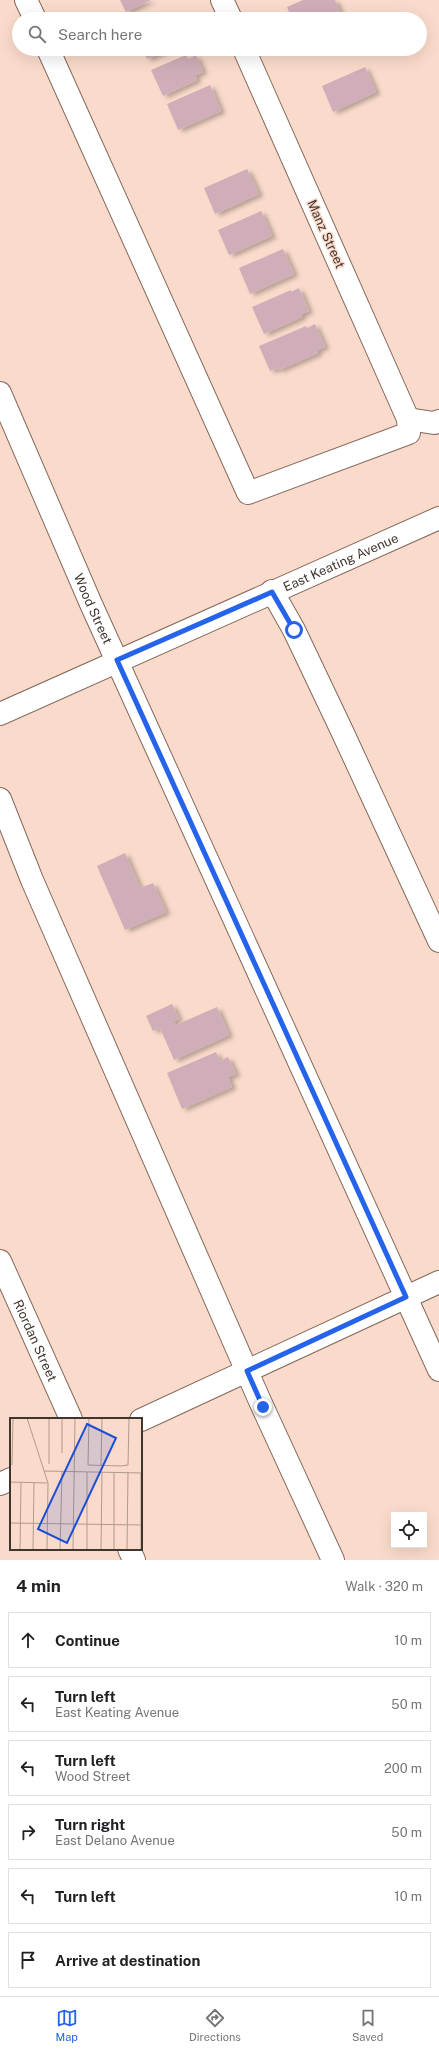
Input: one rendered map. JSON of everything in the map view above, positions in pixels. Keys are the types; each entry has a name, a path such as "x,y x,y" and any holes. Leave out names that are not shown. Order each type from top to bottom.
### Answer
{"street":[{"path":"26,0 32,12"},
{"path":"222,0 227,12"},
{"path":"51,56 248,493 409,433 408,419 434,423 439,421"},
{"name":"Manz Street","path":"247,56 408,419"},
{"name":"Wood Street","path":"0,393 117,660 439,1370"},
{"name":"East Keating Avenue","path":"0,714 117,660 439,518"},
{"path":"272,592 294,630 439,941"},
{"path":"0,798 32,880 247,1371 333,1560"},
{"name":"Riordan Street","path":"0,1261 71,1418"},
{"path":"142,1420 439,1282"},
{"path":"0,1484 10,1479"},
{"path":"129,1550 134,1560"}],"building":[{"path":"120,0 151,0 126,12"},
{"path":"303,0 335,0 340,12 289,12 287,7"},
{"path":"146,56 154,56 147,59"},
{"path":"184,56 186,56 188,59 196,56 203,72 195,75 197,80 163,96 151,70"},
{"path":"365,67 376,92 333,112 322,86"},
{"path":"210,85 221,111 178,130 167,104"},
{"path":"247,169 259,194 215,214 204,188"},
{"path":"261,211 272,236 229,255 218,230"},
{"path":"283,249 294,274 250,294 239,268"},
{"path":"299,288 309,311 301,314 302,317 264,334 252,307"},
{"path":"315,324 325,347 317,350 318,353 279,370 278,368 270,371 259,346 306,326 307,328"},
{"path":"125,853 140,888 153,883 166,912 125,930 97,866"},
{"path":"172,1004 179,1019 174,1021 176,1025 217,1007 229,1035 174,1060 160,1028 153,1031 146,1016"},
{"path":"216,1052 220,1061 228,1057 236,1074 228,1077 232,1087 182,1109 167,1073"}],"route":[{"path":"263,1407 247,1371 406,1297 117,660 272,592 294,630"}]}
